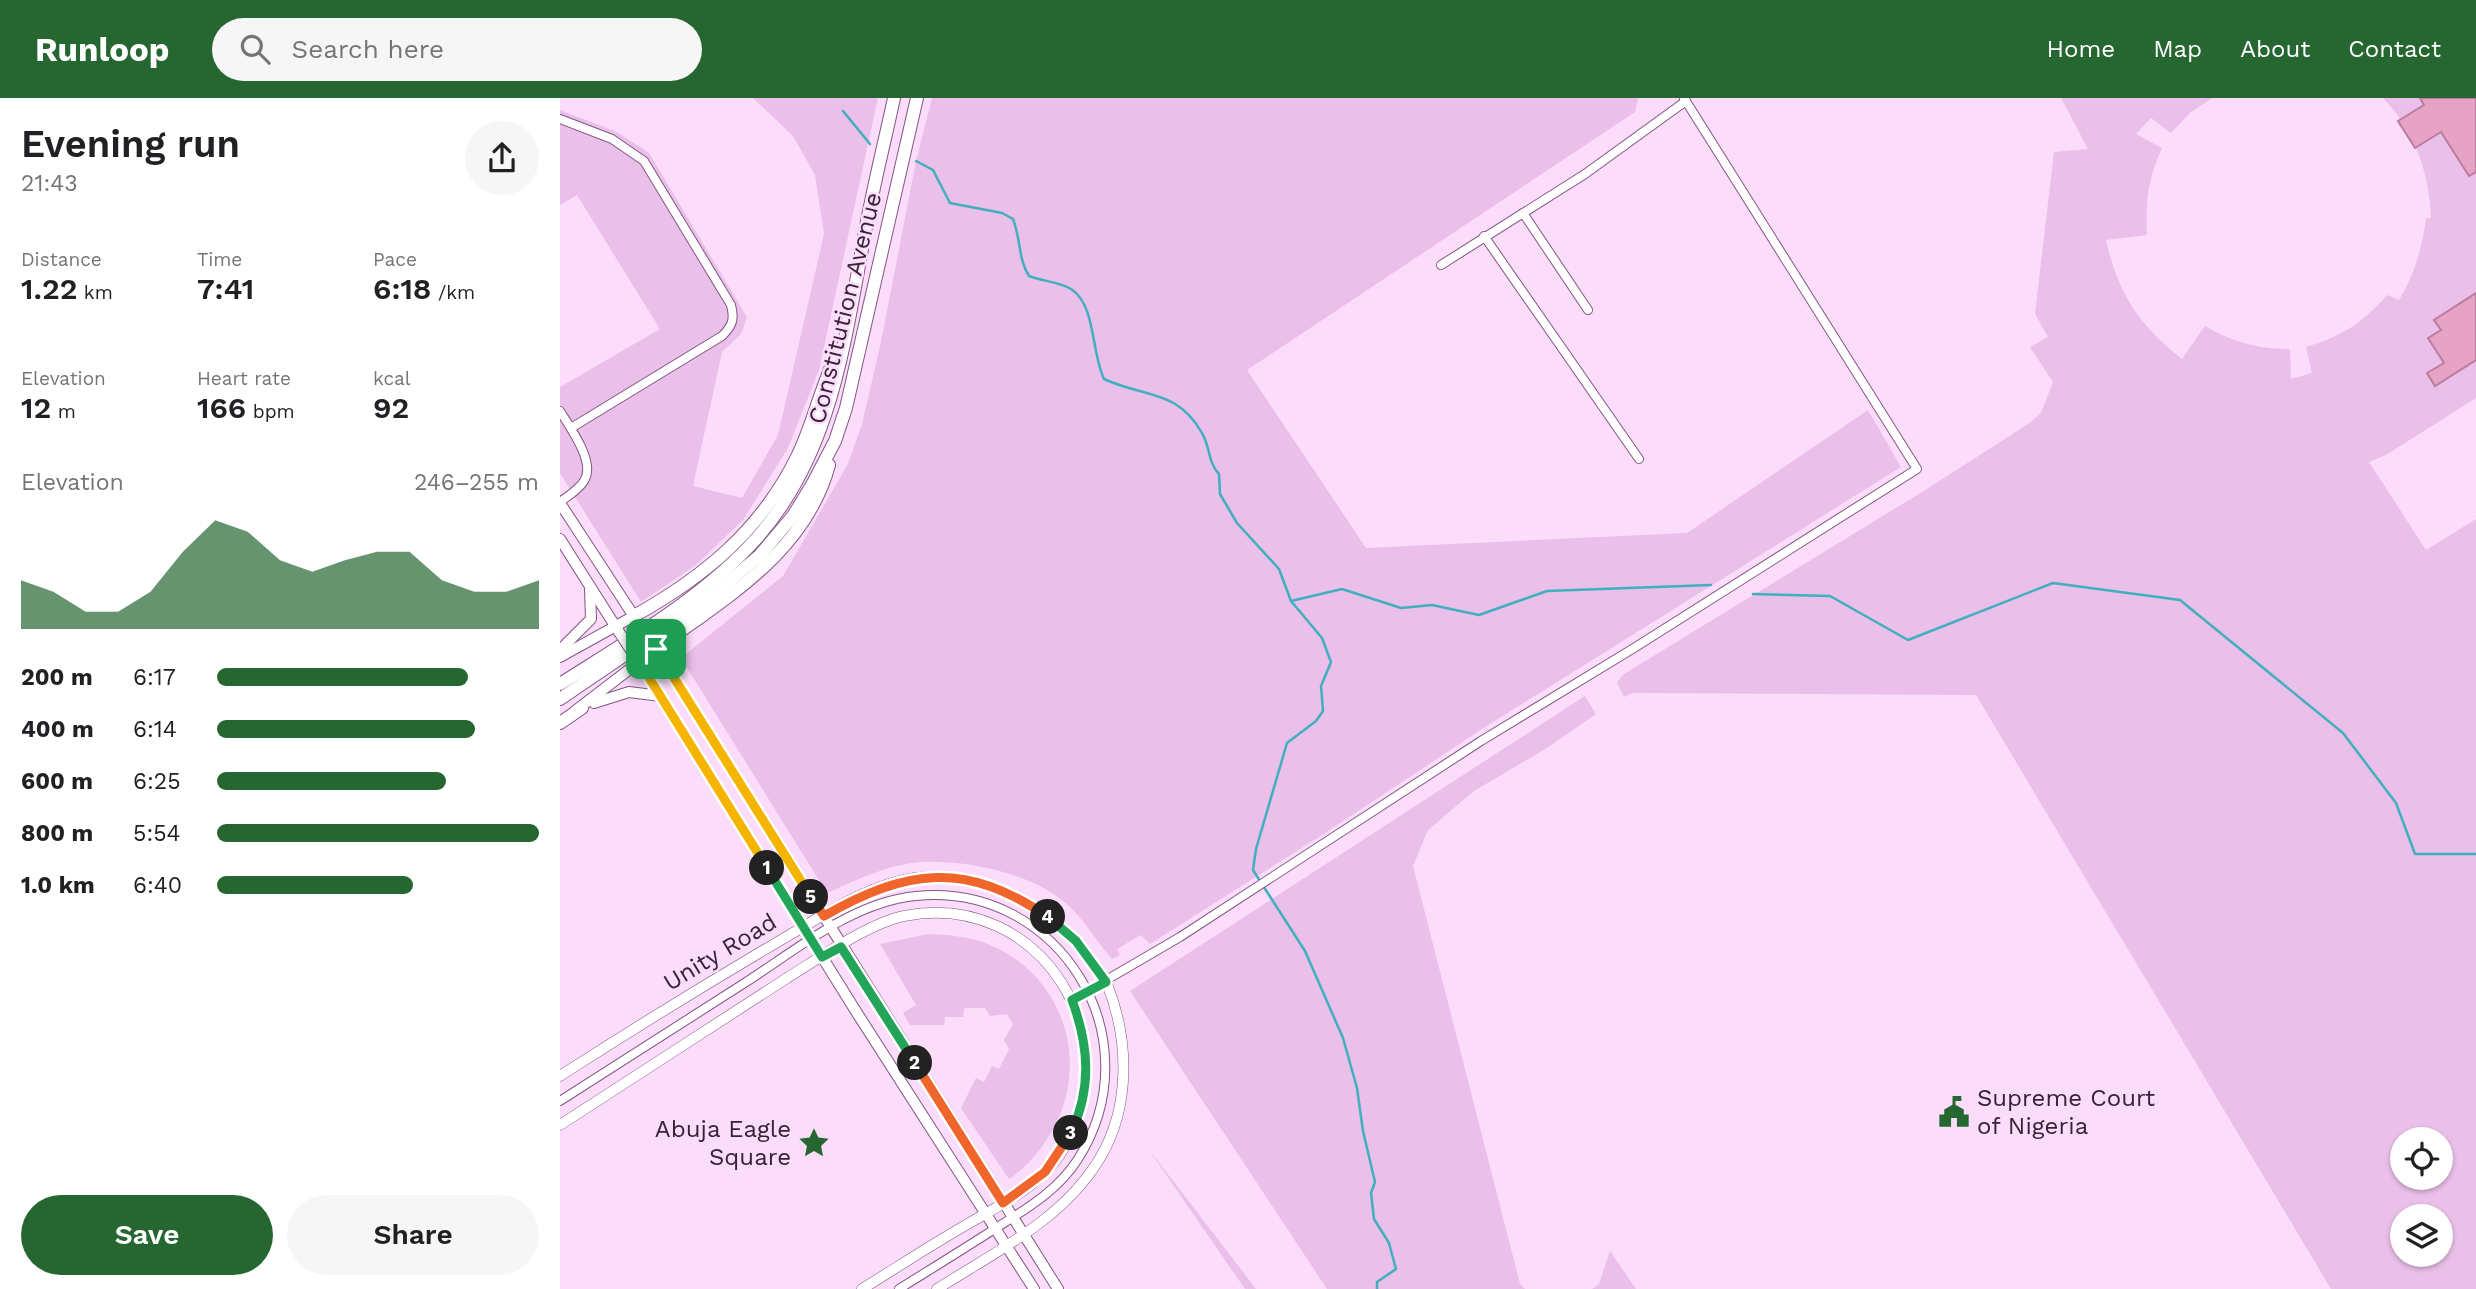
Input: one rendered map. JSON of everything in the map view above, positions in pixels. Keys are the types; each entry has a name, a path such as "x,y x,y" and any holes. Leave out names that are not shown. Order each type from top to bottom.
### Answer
{"main road":[{"name":"Constitution Avenue","path":"560,684 715,578 741,555 775,517 806,467 832,398 894,98"},
{"name":"Constitution Avenue","path":"560,699 713,596 753,562 793,516 835,441 846,408 917,98"},
{"path":"560,657 636,618 702,573 735,545 755,523 774,498 798,455 831,366 845,337"},
{"path":"582,708 636,658 731,597 756,576 794,533 817,498 835,441"},
{"path":"560,502 654,646 1058,1289"},
{"path":"560,539 1034,1289"},
{"path":"560,650 591,619 590,586"},
{"path":"560,720 582,708 629,692 661,696"}],"street":[{"path":"1072,1000 1197,927 1512,721 1634,648 1917,469 1685,99 1585,174 1441,265"},
{"path":"560,119 612,138 644,161 666,194 734,315 732,326 722,336 571,428"},
{"path":"1523,213 1588,310"},
{"path":"1484,236 1639,459"},
{"path":"560,411 586,461 587,471 585,480 560,502"},
{"name":"Unity Road","path":"560,1076 690,994 804,927 890,884 914,878 961,878 1005,891 1053,920 1076,941 1106,982 1122,1042 1122,1098 1110,1139 1077,1190 1060,1207 1023,1234 937,1289"},
{"name":"Unity Road","path":"560,1101 831,928 870,908 893,900 939,895 999,908 1042,934 1063,954 1090,990 1106,1058 1099,1114 1088,1142 1064,1177 1013,1218 899,1289"},
{"path":"560,1125 822,957 878,925 902,917 957,914 1011,934 1048,963 1072,1000 1087,1050 1082,1106 1058,1157 1029,1186 862,1289"}],"shaded area":[{"path":"753,98 878,98 819,370 788,448 743,520 696,565 641,602 560,473 560,387 660,329 577,195 560,205 560,110 617,132 649,153 747,317 741,334 722,352 693,486 742,498 778,435 824,234 815,175 793,136"},
{"path":"932,98 1638,98 1635,112 1247,370 1366,548 1687,533 1868,410 1901,467 1482,729 1150,944 1141,935 1117,949 1120,955 1112,959 1071,908 1057,896 1021,878 979,866 919,862 895,866 827,893 681,658 783,576 848,464 862,424 881,342 916,161"},
{"path":"2061,98 2212,98 2191,112 2171,133 2151,118 2136,134 2162,148 2148,191 2147,235 2106,240 2111,259 2132,307 2154,334 2182,359 2205,326 2246,343 2267,348 2290,349 2291,379 2312,373 2306,347 2351,327 2370,313 2387,295 2399,300 2417,260 2426,218 2431,218 2427,184 2412,138 2383,98 2476,98 2476,398 2386,455 2369,462 2426,550 2476,519 2476,1289 2331,1289 1976,695 1632,693 1624,697 1617,682 1624,674 1927,489 2041,413 2053,382 2030,347 2048,337 2035,314 2054,152 2088,149"},
{"path":"1585,696 1596,714 1547,748 1474,791 1428,830 1413,866 1520,1284 1525,1289 1327,1289 1130,991"},
{"path":"928,934 976,940 1003,951 1025,967 1044,987 1058,1010 1066,1035 1070,1062 1067,1090 1050,1135 1025,1166 1009,1179 961,1108 976,1078 984,1082 992,1066 999,1069 1009,1049 1004,1040 1013,1024 1007,1014 990,1016 985,1008 964,1008 963,1017 945,1017 944,1025 910,1025 903,1013 916,1005 880,944"},
{"path":"1147,1147 1256,1289 1245,1289"},
{"path":"1610,1251 1636,1289 1592,1289 1599,1284"}],"building":[{"path":"2420,98 2476,98 2476,172 2469,176 2441,132 2415,148 2398,121 2424,105"},
{"path":"2476,293 2476,360 2435,386 2427,373 2444,363 2428,338 2441,330 2434,320"}],"waterway":[{"path":"843,111 870,144"},
{"path":"916,161 933,170 950,203 1002,213 1013,219 1023,263 1029,276 1071,289 1085,306 1104,379 1171,402 1192,419 1205,438 1213,465 1219,474 1220,494 1237,523 1279,569 1291,601 1322,638 1331,662 1321,686 1323,711 1316,721 1287,743 1256,849 1253,870 1305,951 1343,1038 1357,1088 1363,1131 1375,1182 1371,1193 1374,1219 1389,1243 1396,1269 1377,1282 1377,1289"},
{"path":"1753,594 1830,596 1908,640 2053,583 2180,600 2343,733 2396,803 2415,854 2476,854"},
{"path":"1291,601 1342,589 1401,608 1432,605 1479,615 1547,591 1711,585"}],"place":[{"name":"Supreme Court of Nigeria","path":"1954,1112"},
{"name":"Abuja Eagle Square","path":"814,1143"}],"route":[{"path":"656,649 824,916 890,884 914,878 961,878 1005,891 1053,920 1076,941 1106,982 1072,1000 1087,1050 1082,1106 1058,1157 1029,1186 1003,1203 841,947 822,957 638,660 656,649"}]}
